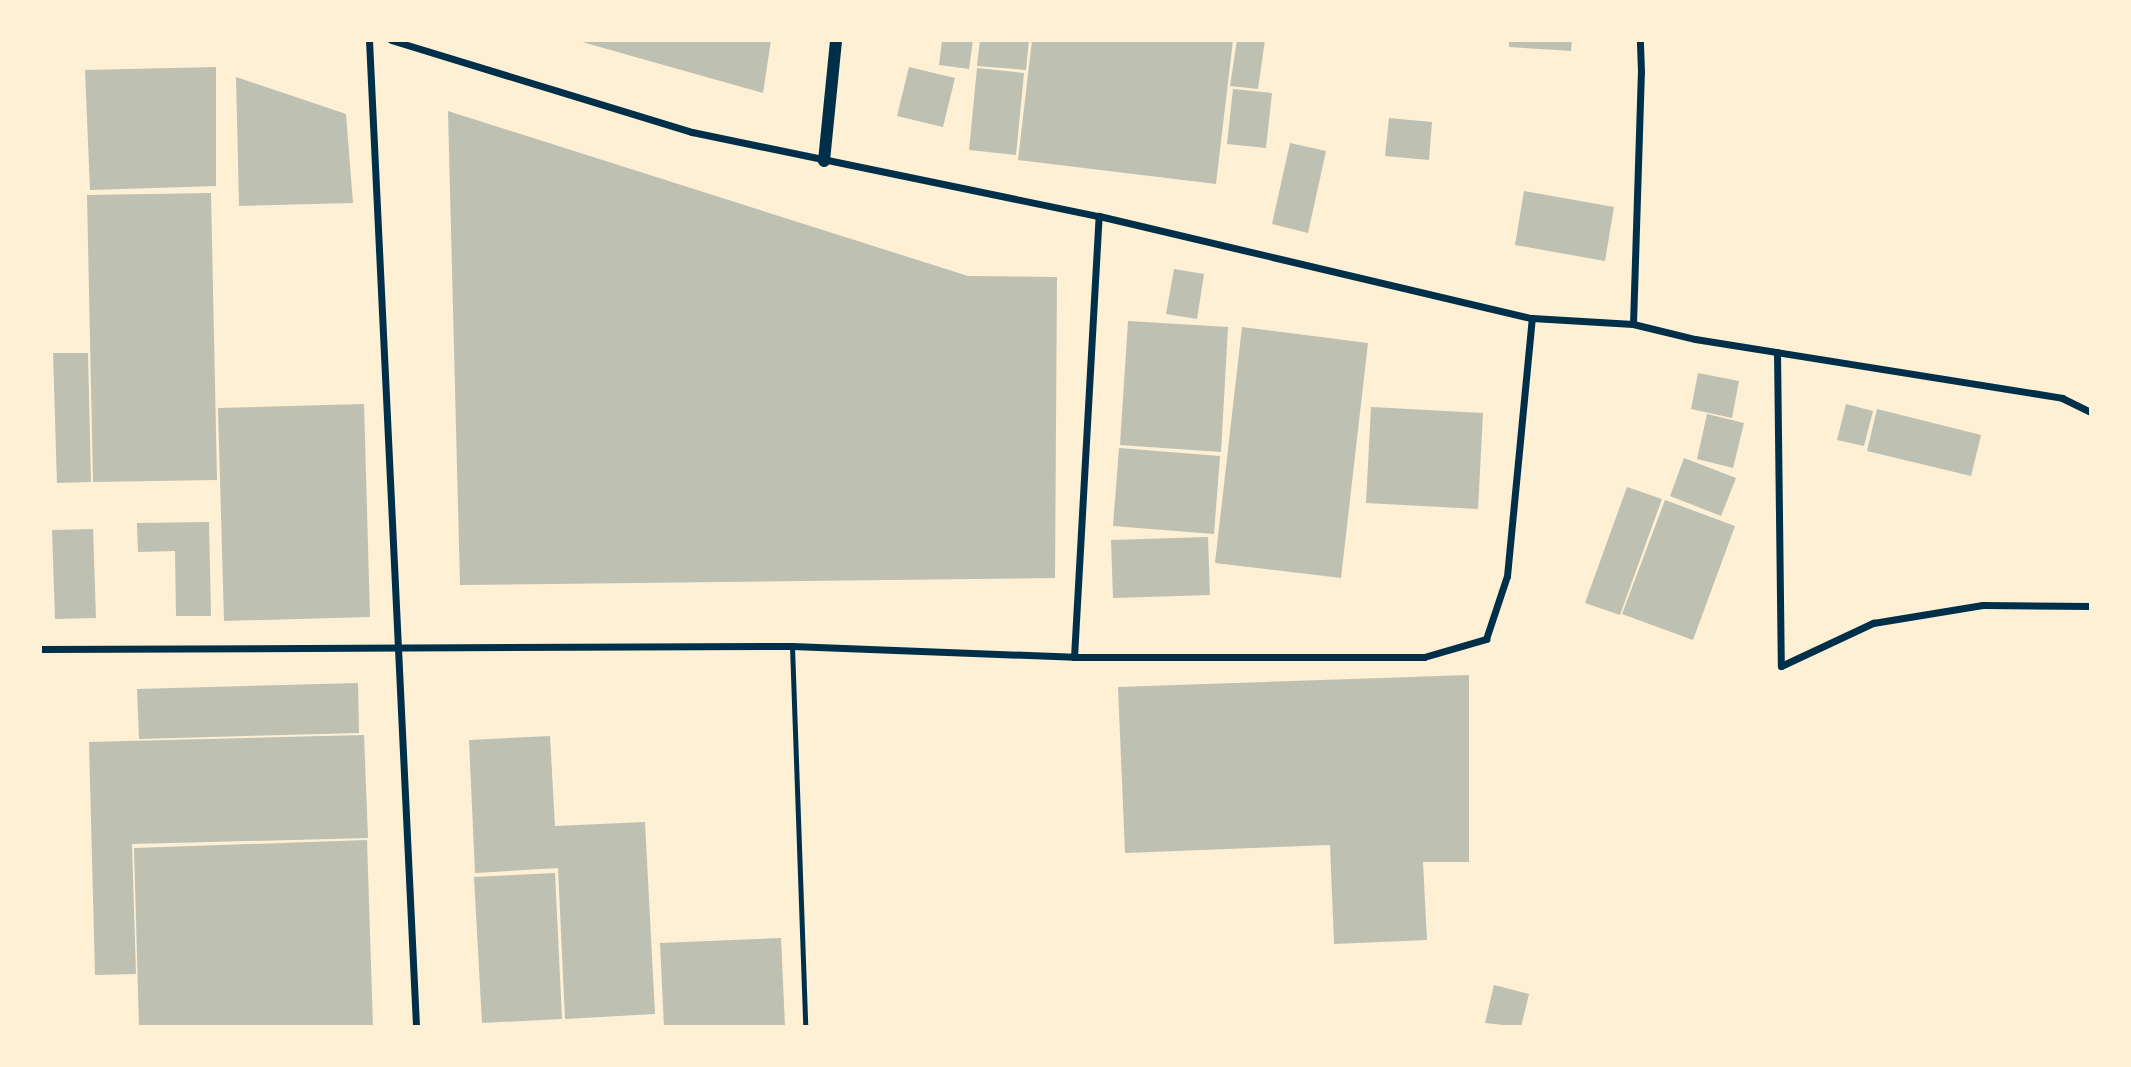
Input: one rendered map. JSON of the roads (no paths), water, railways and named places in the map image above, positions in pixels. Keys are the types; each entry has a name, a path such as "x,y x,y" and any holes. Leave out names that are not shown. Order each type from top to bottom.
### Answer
{"street":[{"path":"369,40 416,1027"},
{"path":"391,40 692,132 1099,216 1532,318 1633,324 1695,339 2062,398 2091,412"},
{"path":"824,161 836,40"},
{"path":"1633,324 1640,40"},
{"path":"1074,657 1099,216"},
{"path":"40,649 792,646 1074,657 1424,657 1486,639 1507,576 1532,318"},
{"path":"1777,352 1781,666 1873,623 1983,605 2091,606"}],"lane":[{"path":"792,646 805,1027"}]}
